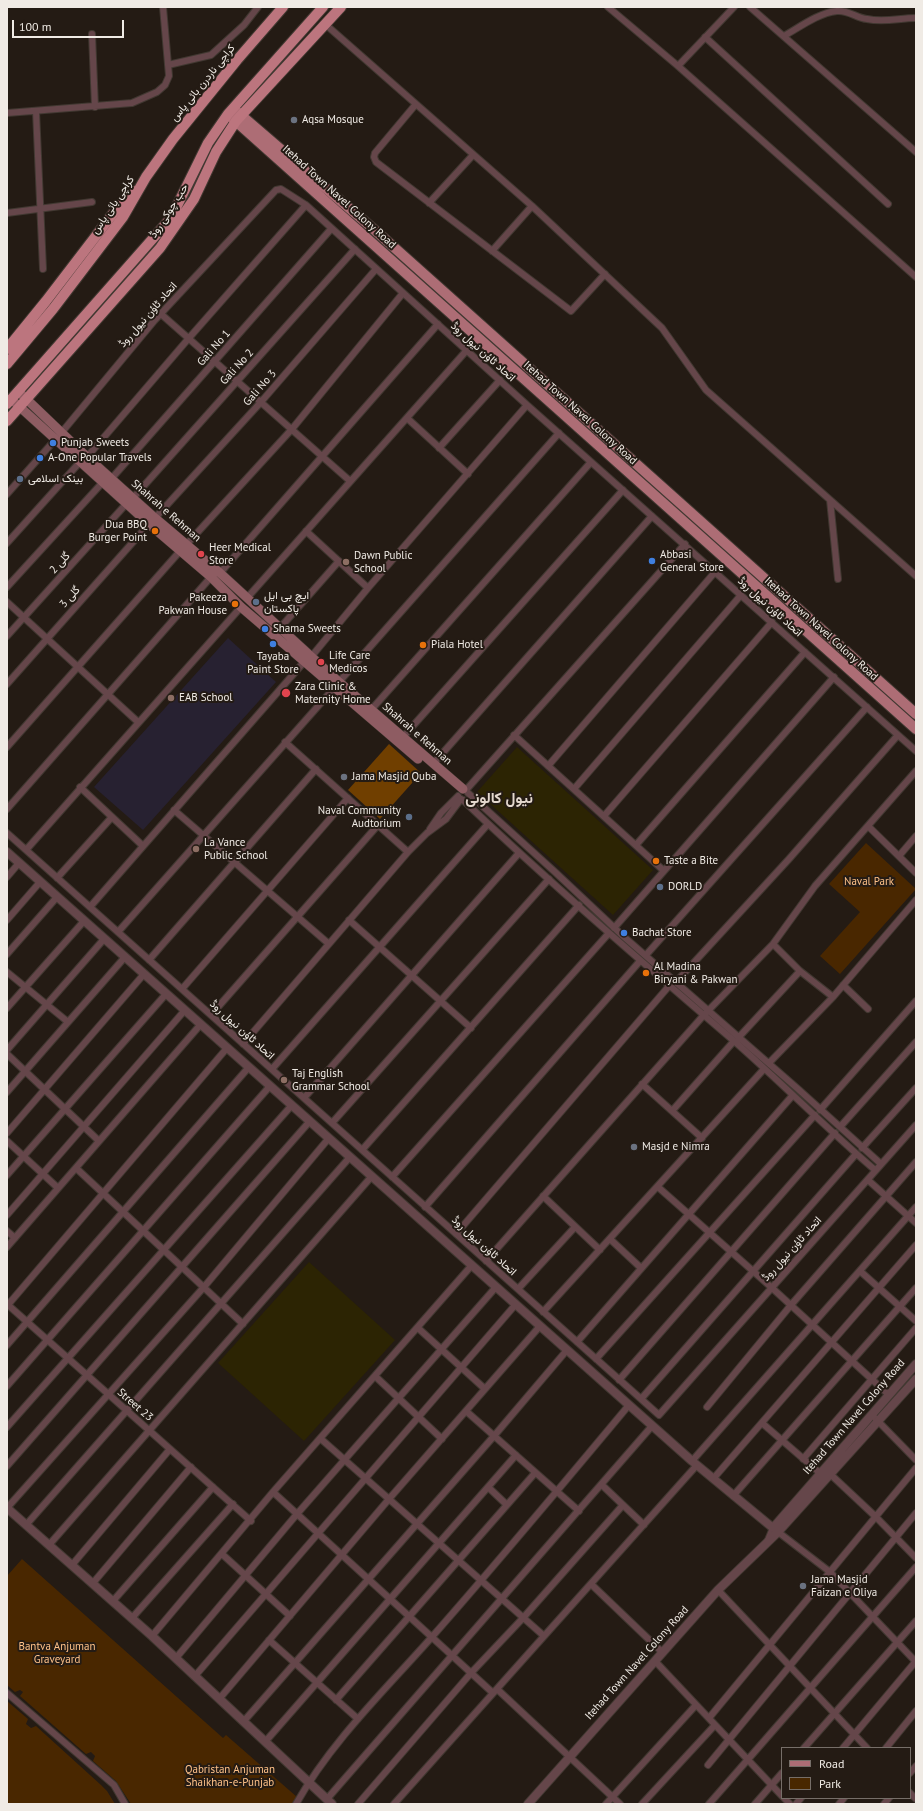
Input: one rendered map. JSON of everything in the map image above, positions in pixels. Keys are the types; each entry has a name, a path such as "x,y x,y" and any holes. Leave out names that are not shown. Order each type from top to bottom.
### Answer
{"highway":[{"name":"کراچی ناردرن بائی پاس","path":"146,177 206,98 283,7"},
{"path":"9,402 171,218 208,143 231,111 323,7"},
{"name":"حب چوکی روڈ","path":"7,421 160,248 194,199 216,152 239,119 341,7"},
{"name":"کراچی بائی پاس","path":"7,364 53,309 146,177"},
{"name":"کراچی بائی پاس","path":"7,349 70,271 119,214"}],"main road":[{"name":"Itehad Town Navel Colony Road","path":"231,111 916,729"},
{"name":"Itehad Town Navel Colony Road","path":"239,119 378,233 916,714"},
{"name":"Shahrah e Rehman","path":"18,391 62,432 84,460"},
{"name":"Shahrah e Rehman","path":"9,402 19,407 55,440 84,460 152,521 216,575 247,598 280,628 308,659"},
{"name":"Shahrah e Rehman","path":"216,575 241,607 308,659 462,794"},
{"name":"Shahrah e Rehman","path":"337,685 371,710 403,737 433,764 462,794"},
{"path":"900,715 907,707"}],"street":[{"path":"7,113 132,103 150,96 165,85 169,76 163,7"},
{"path":"168,65 211,55 244,25 258,7"},
{"path":"608,7 678,66 916,277"},
{"path":"678,66 734,7"},
{"path":"750,7 916,152"},
{"path":"784,36 821,15 837,11 849,12 865,19 882,22 916,18"},
{"path":"325,24 532,206 605,274 662,328 706,390 916,576"},
{"path":"92,34 95,107"},
{"path":"705,37 888,204"},
{"path":"416,104 374,157 376,162 571,311 605,274"},
{"path":"36,111 43,269"},
{"path":"430,203 473,155"},
{"name":"اتحاد ٹاؤن نیول روڈ","path":"7,494 62,432 161,314 276,190 284,190 306,205 527,405 916,751"},
{"path":"7,213 92,202"},
{"path":"7,543 84,460 306,205"},
{"path":"492,250 532,206"},
{"name":"Gali No 1","path":"108,480 216,362 331,229"},
{"name":"Gali No 2","path":"130,501 355,249"},
{"name":"Gali No 3","path":"152,521 261,402 376,269"},
{"path":"7,747 292,429 403,293"},
{"path":"161,314 292,429 322,458 350,481"},
{"path":"7,809 108,694 322,458 438,324"},
{"path":"247,598 467,350"},
{"path":"439,448 500,380"},
{"path":"90,906 308,659 527,405"},
{"path":"407,418 468,474"},
{"path":"118,932 559,433"},
{"path":"371,710 591,462"},
{"name":"گلی 2","path":"7,587 108,480"},
{"path":"403,737 623,490"},
{"path":"830,500 838,579"},
{"name":"گلی 2","path":"7,636 130,501"},
{"path":"433,764 652,516"},
{"name":"گلی 3","path":"7,684 152,521"},
{"path":"306,531 368,588"},
{"path":"243,1044 408,852 427,833 441,812 462,794 685,544"},
{"path":"280,628 339,561"},
{"path":"548,766 715,572"},
{"path":"574,789 741,595"},
{"path":"7,602 138,722"},
{"path":"26,850 241,607"},
{"path":"604,816 772,622"},
{"path":"636,845 805,652"},
{"path":"614,928 663,870 834,677"},
{"path":"646,955 867,707"},
{"path":"514,735 663,870"},
{"path":"676,982 789,859 898,735"},
{"path":"285,742 408,852"},
{"path":"149,960 316,769"},
{"path":"486,1261 708,1010 773,944 815,886 916,771"},
{"path":"80,788 143,846"},
{"path":"462,794 488,824 640,961 703,1016 769,1063 881,1164"},
{"path":"462,794 708,1010 764,1069 875,1170"},
{"path":"182,989 348,798"},
{"path":"174,810 328,944"},
{"path":"57,878 112,817"},
{"path":"272,1069 488,824"},
{"path":"211,1015 378,825"},
{"path":"868,826 916,872"},
{"name":"اتحاد ٹاؤن نیول روڈ","path":"7,833 659,1415 916,1125"},
{"path":"899,856 916,836"},
{"path":"7,852 652,1426 733,1496 830,1572 916,1661 844,1747"},
{"path":"304,1098 519,853"},
{"path":"7,877 19,863"},
{"path":"332,1124 549,879"},
{"path":"7,920 40,882"},
{"path":"7,954 57,897"},
{"path":"769,1063 833,997 916,900"},
{"path":"362,1150 579,906"},
{"path":"349,920 471,1028"},
{"path":"7,1008 84,921"},
{"path":"392,1177 609,933"},
{"path":"7,1050 104,939"},
{"path":"773,944 800,971 833,997"},
{"path":"7,1092 125,957"},
{"path":"425,1207 640,961"},
{"path":"672,1111 736,1039 800,971"},
{"path":"7,972 68,1022"},
{"path":"7,1132 144,974"},
{"path":"843,985 868,1009"},
{"path":"456,1234 669,986"},
{"path":"7,1175 166,994"},
{"path":"820,1110 916,1000"},
{"path":"7,1215 185,1010"},
{"path":"7,1247 201,1024"},
{"path":"840,1127 916,1042"},
{"path":"7,1305 227,1048"},
{"path":"7,1054 99,1141"},
{"path":"7,1345 249,1067"},
{"path":"543,1312 764,1069"},
{"path":"642,1084 702,1138"},
{"path":"7,1386 270,1086"},
{"path":"862,1148 916,1088"},
{"path":"577,1342 793,1095"},
{"path":"7,1427 292,1105"},
{"path":"596,1359 815,1115"},
{"path":"7,1466 310,1121"},
{"path":"620,1380 835,1133"},
{"path":"329,1138 204,1287 7,1508 152,1636 308,1782 330,1801 452,1655 579,1512 652,1426"},
{"path":"7,1141 58,1188"},
{"path":"641,1399 856,1154"},
{"path":"26,1525 350,1157"},
{"path":"707,1407 791,1305 916,1162"},
{"path":"76,1168 243,1324"},
{"path":"49,1545 372,1176"},
{"path":"868,1180 916,1223"},
{"path":"658,1187 754,1271 889,1395"},
{"path":"543,1196 600,1250"},
{"path":"394,1804 644,1525 812,1324 916,1206"},
{"path":"518,1289 575,1227"},
{"path":"7,1231 15,1238"},
{"path":"610,1239 641,1268"},
{"path":"713,1479 916,1245"},
{"path":"152,1636 251,1521 273,1492 472,1265"},
{"path":"860,1271 916,1321"},
{"path":"176,1658 297,1514 496,1287"},
{"path":"733,1496 916,1288"},
{"path":"195,1676 516,1304"},
{"name":"Street 23","path":"7,1305 251,1521"},
{"path":"220,1698 389,1499 540,1326"},
{"path":"418,1328 485,1389"},
{"path":"803,1459 916,1328"},
{"path":"244,1721 494,1436 567,1350"},
{"name":"Itehad Town Navel Colony Road","path":"875,1418 889,1395 916,1364"},
{"path":"376,1376 398,1399 442,1439"},
{"name":"Itehad Town Navel Colony Road","path":"528,1804 718,1590 767,1542 775,1530 825,1472 875,1418 916,1379"},
{"path":"296,1804 308,1782 358,1719 432,1638 629,1405"},
{"path":"466,1411 579,1512"},
{"path":"875,1418 916,1460"},
{"path":"762,1423 803,1459 825,1472 876,1517 916,1558"},
{"path":"321,1439 344,1461 544,1636"},
{"path":"72,1565 170,1449"},
{"path":"265,1742 516,1456"},
{"path":"93,1583 191,1467"},
{"path":"709,1718 916,1468"},
{"path":"336,1700 535,1473"},
{"path":"602,1485 644,1525"},
{"path":"113,1601 213,1487"},
{"path":"488,1487 507,1505"},
{"path":"273,1492 432,1638 570,1757 620,1804"},
{"path":"132,1618 233,1504"},
{"path":"358,1804 471,1673 523,1618 623,1506"},
{"path":"708,1764 916,1513"},
{"path":"222,1554 290,1616"},
{"path":"709,1804 916,1567"},
{"path":"591,1584 662,1652"},
{"path":"718,1590 866,1747"},
{"path":"805,1747 916,1621"},
{"path":"269,1640 358,1719"},
{"path":"654,1661 781,1795"},
{"path":"7,1693 114,1785 125,1804"},
{"path":"606,1804 696,1705"},
{"path":"887,1747 916,1711"},
{"path":"642,1804 716,1725"},
{"path":"755,1804 781,1774"}],"shaded area":[{"path":"228,638 276,682 143,830 94,787"},
{"path":"389,744 421,773 380,819 348,790"}],"green space":[{"name":"Naval Park","path":"866,843 916,889 840,974 820,956 860,912 829,884"},
{"path":"22,1559 223,1738 226,1735 297,1797 292,1804 131,1804 116,1781 93,1761 95,1756 91,1752 86,1754 20,1696 23,1692 20,1690 15,1692 7,1685 7,1576"},
{"path":"7,1701 28,1719 26,1724 31,1728 36,1726 101,1785 107,1791 115,1804 7,1804"}],"sand":[{"path":"517,747 653,870 613,915 477,792"},
{"path":"309,1262 395,1340 304,1441 218,1363"}],"place":[{"name":"Aqsa Mosque","path":"294,120"},
{"name":"Punjab Sweets","path":"53,443"},
{"name":"A-One Popular Travels","path":"40,458"},
{"name":"بینک اسلامی","path":"20,479"},
{"name":"Dua BBQ Burger Point","path":"155,531"},
{"name":"Heer Medical Store","path":"201,554"},
{"name":"Abbasi General Store","path":"652,561"},
{"name":"Dawn Public School","path":"346,562"},
{"name":"ایچ بی ایل پاکستان","path":"256,602"},
{"name":"Pakeeza Pakwan House","path":"235,604"},
{"name":"Shama Sweets","path":"265,629"},
{"name":"Tayaba Paint Store","path":"273,644"},
{"name":"Piala Hotel","path":"423,645"},
{"name":"Life Care Medicos","path":"321,662"},
{"name":"Zara Clinic & Maternity Home","path":"286,693"},
{"name":"EAB School","path":"171,698"},
{"name":"Jama Masjid Quba","path":"344,777"},
{"name":"Naval Community Audtorium","path":"409,817"},
{"name":"La Vance Public School","path":"196,849"},
{"name":"Taste a Bite","path":"656,861"},
{"name":"DORLD","path":"660,887"},
{"name":"Bachat Store","path":"624,933"},
{"name":"Al Madina Biryani & Pakwan","path":"646,973"},
{"name":"Taj English Grammar School","path":"284,1080"},
{"name":"Masjd e Nimra","path":"634,1147"},
{"name":"Jama Masjid Faizan e Oliya","path":"803,1586"}],"district":[{"name":"نیول کالونی","path":"499,799"}],"park label":[{"name":"Bantva Anjuman Graveyard","path":"57,1653"},
{"name":"Qabristan Anjuman Shaikhan-e-Punjab","path":"230,1776"}]}
